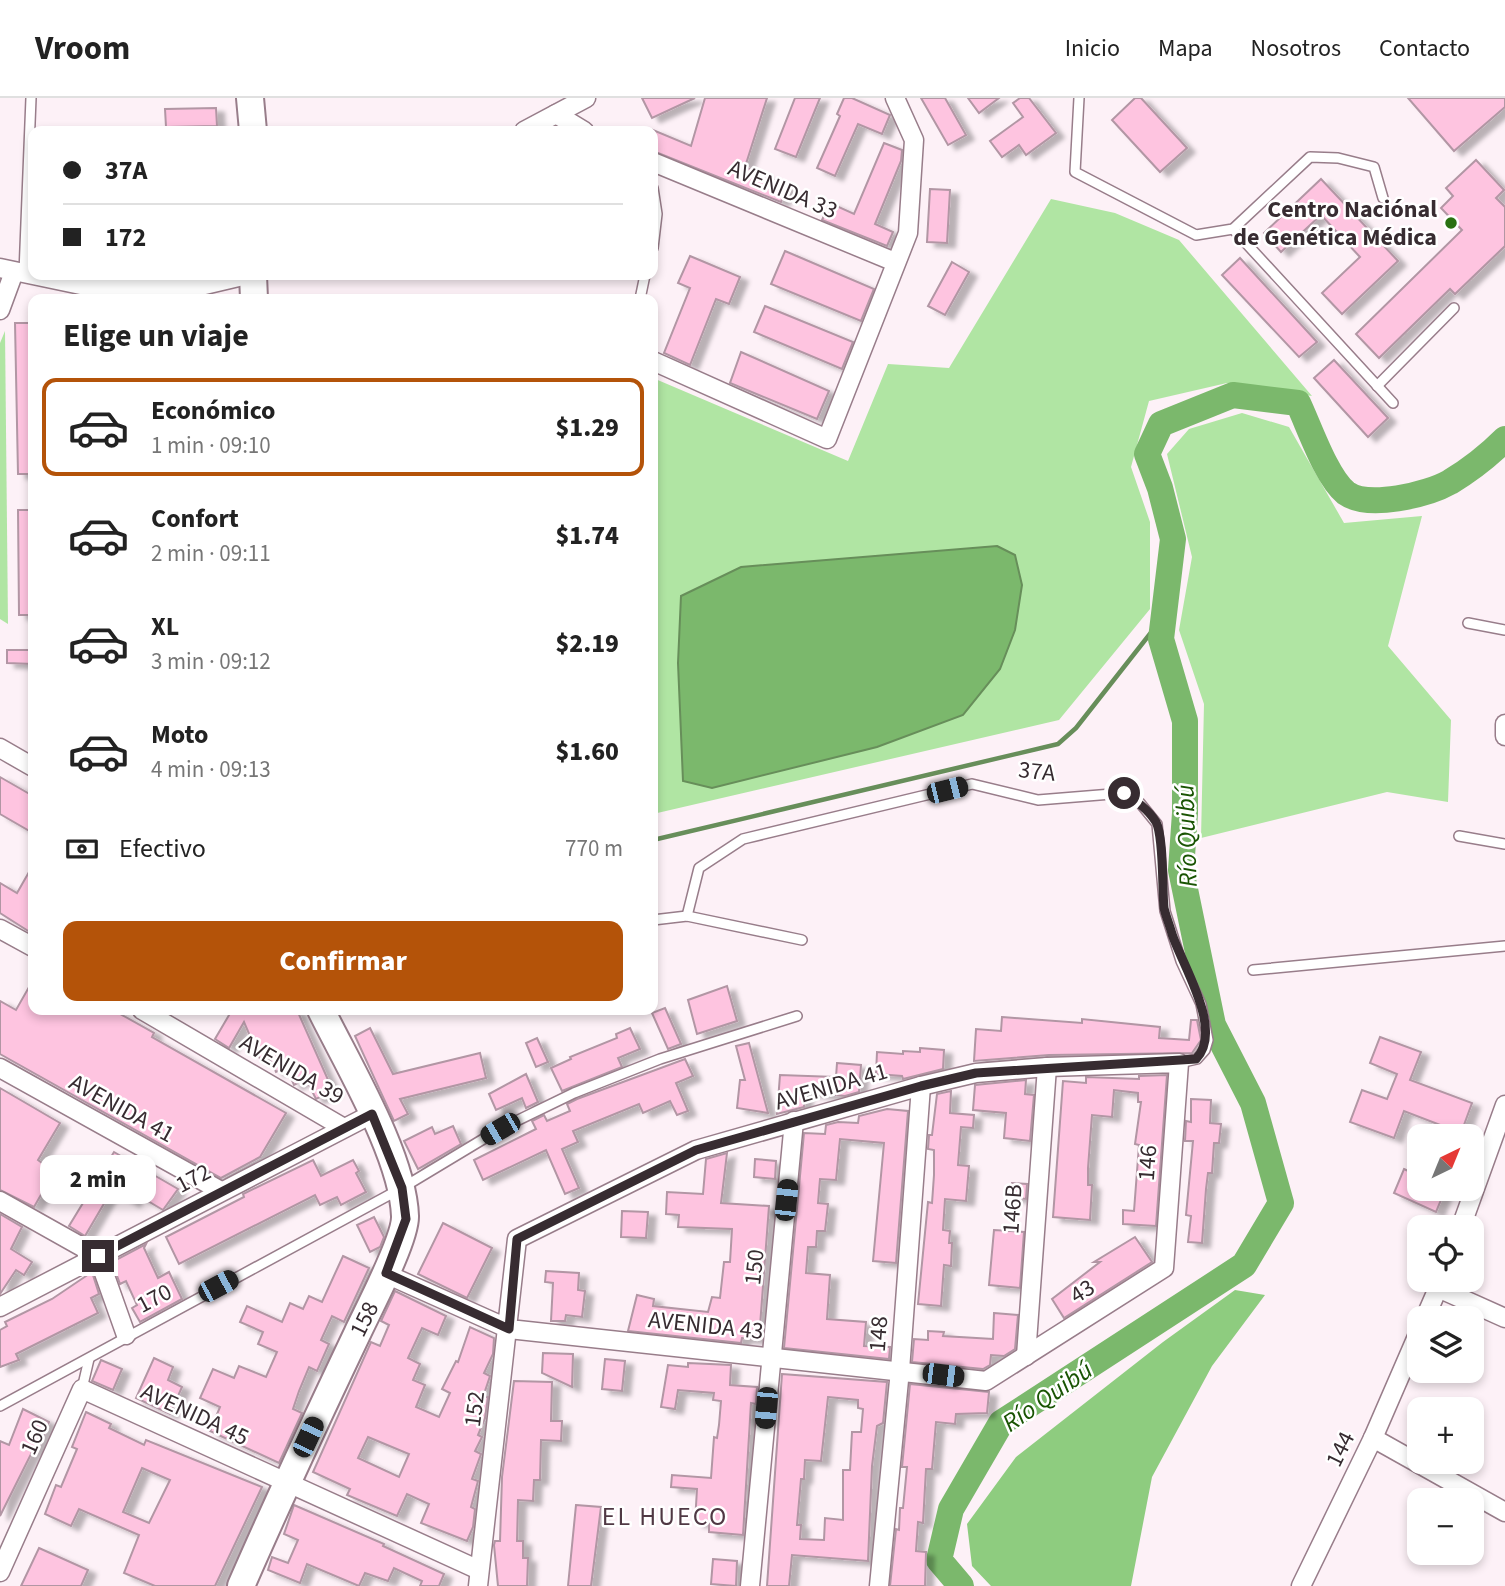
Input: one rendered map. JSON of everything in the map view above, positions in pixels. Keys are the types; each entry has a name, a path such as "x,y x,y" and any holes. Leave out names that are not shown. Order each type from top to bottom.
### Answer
{"street":[{"path":"250,98 253,126"},
{"path":"533,126 586,98"},
{"path":"658,363 827,439 908,233 914,140 895,98"},
{"path":"556,114 576,126"},
{"name":"AVENIDA 33","path":"658,164 895,262"},
{"path":"0,310 13,271"},
{"path":"47,280 95,293 192,288 226,280"},
{"path":"0,748 28,764"},
{"path":"0,929 28,944"},
{"name":"AVENIDA 39","path":"151,1015 344,1128"},
{"name":"158","path":"241,1586 285,1483 386,1273 406,1219 402,1188 372,1114 324,1015"},
{"name":"AVENIDA 41","path":"517,1239 696,1150 921,1086 976,1073 1047,1067 1179,1063"},
{"name":"146","path":"1164,1268 1179,1063"},
{"name":"146B","path":"1026,1356 1047,1067"},
{"name":"AVENIDA 41","path":"0,1068 221,1191"},
{"name":"148","path":"879,1586 900,1370 921,1086"},
{"path":"1467,1215 1498,1151 1505,1105"},
{"name":"172","path":"0,1307 372,1114"},
{"name":"150","path":"750,1586 794,1121"},
{"path":"0,1201 98,1256 126,1335"},
{"name":"152","path":"479,1578 517,1239"},
{"name":"43","path":"1026,1356 1164,1268"},
{"name":"AVENIDA 43","path":"386,1273 509,1329 986,1381 1026,1356"},
{"path":"1455,1292 1505,1318"},
{"name":"144","path":"1301,1586 1373,1438 1407,1360"},
{"name":"AVENIDA 45","path":"82,1388 479,1578"},
{"name":"160","path":"0,1572 82,1388"},
{"path":"1373,1438 1505,1512"}],"lane":[{"path":"28,126 31,98"},
{"path":"1080,98 1075,172 1196,234 1233,229 1310,157 1338,158 1374,167 1383,198"},
{"path":"13,271 28,127"},
{"path":"1233,229 1393,403"},
{"path":"1377,386 1454,308"},
{"path":"1468,623 1505,630"},
{"name":"37A","path":"687,916 699,868 743,839 972,784 1038,800 1124,793 1140,803 1157,824 1165,911 1181,961 1201,1004 1208,1040 1205,1050 1196,1059 1179,1063"},
{"path":"1458,836 1505,844"},
{"path":"658,919 687,916 802,940"},
{"path":"1253,970 1505,947"},
{"name":"170","path":"0,1406 89,1359 126,1335 402,1188 500,1129 573,1093 660,1059 797,1016"},
{"name":"160","path":"82,1388 89,1359"}],"shaded area":[{"path":"1051,199 1115,213 1179,240 1312,396 1227,383 1149,401 1131,467 1150,522 1150,609 1059,720 658,813 658,380 848,461 888,364 949,368"},
{"path":"5,331 8,624 0,619 0,343"},
{"path":"1242,413 1289,427 1344,523 1422,516 1388,646 1451,720 1448,802 1387,792 1201,838 1204,704 1179,630 1192,557 1167,454 1189,429"},
{"path":"997,546 1015,555 1022,585 1015,630 1000,669 963,715 877,747 712,788 683,781 678,663 681,596 741,567"},
{"path":"1235,1290 1265,1295 1212,1366 1152,1477 1131,1586 991,1586 972,1566 967,1524 1016,1457 1163,1342"}],"building":[{"path":"642,98 695,98 652,118"},
{"path":"705,98 767,98 745,167 787,186 781,202 658,153 658,132 691,146"},
{"path":"795,98 820,98 796,157 775,149"},
{"path":"844,98 852,98 890,115 882,134 858,124 835,176 817,168 840,116 837,114"},
{"path":"921,98 945,98 966,135 948,145"},
{"path":"968,98 999,98 979,113"},
{"path":"1020,98 1029,98 1056,133 1026,155 1019,145 1002,157 990,141 1023,117 1013,103"},
{"path":"1135,98 1141,98 1187,148 1160,172 1112,120"},
{"path":"1408,98 1505,98 1505,107 1454,151"},
{"path":"216,108 217,126 166,126 165,109"},
{"path":"884,143 902,150 901,161 875,224 893,232 887,246 822,220 830,203 854,214"},
{"path":"1476,160 1504,190 1496,198 1505,207 1505,246 1455,294 1450,289 1379,358 1356,334 1462,230 1441,208 1453,196 1446,188"},
{"path":"1321,179 1398,261 1342,314 1322,293 1360,257 1321,215 1281,252 1264,233"},
{"path":"930,189 950,190 947,243 927,242"},
{"path":"785,251 874,289 861,321 771,284"},
{"path":"690,256 740,277 729,304 716,299 690,365 664,353 690,288 678,283"},
{"path":"1240,258 1317,342 1299,357 1222,275"},
{"path":"952,262 969,272 945,315 928,306"},
{"path":"765,306 853,342 842,369 754,332"},
{"path":"15,323 28,323 28,474 18,474"},
{"path":"741,352 829,391 817,419 730,383"},
{"path":"1334,360 1388,418 1368,437 1314,378"},
{"path":"18,510 28,510 28,615 19,615"},
{"path":"7,650 28,650 28,664 7,663"},
{"path":"0,777 28,793 28,830 0,814"},
{"path":"28,874 28,931 0,913 0,883 17,893"},
{"path":"727,986 737,1021 697,1034 688,1000"},
{"path":"28,989 28,1015 122,1015 154,1033 152,1037 286,1113 260,1157 221,1178 0,1054 0,1001 16,1010"},
{"path":"665,1008 681,1044 668,1049 653,1015 658,1015 658,1011"},
{"path":"229,1015 299,1015 333,1091 316,1099 306,1079 294,1085 286,1067 276,1072 268,1055 260,1059 244,1022 229,1048 215,1039"},
{"path":"1002,1017 1082,1023 1082,1019 1160,1027 1159,1038 1189,1040 1191,1020 1197,1020 1201,1040 1192,1053 1049,1055 974,1061 976,1029 1001,1031"},
{"path":"370,1028 393,1074 480,1053 486,1078 400,1099 408,1114 394,1121 355,1036"},
{"path":"630,1028 640,1049 618,1058 622,1067 562,1091 551,1068 571,1059 570,1057 617,1038 616,1034"},
{"path":"1380,1037 1421,1052 1410,1080 1472,1103 1464,1124 1438,1124 1404,1111 1394,1138 1350,1122 1362,1090 1387,1099 1397,1074 1370,1063"},
{"path":"537,1038 548,1062 536,1067 526,1043"},
{"path":"749,1043 768,1113 737,1108 740,1080 745,1080 736,1046"},
{"path":"920,1048 944,1050 943,1069 903,1079 902,1076 876,1074 877,1052 903,1054 903,1051 920,1052"},
{"path":"685,1059 693,1076 676,1083 688,1111 677,1115 670,1101 643,1113 639,1104 573,1131 578,1142 562,1149 579,1188 565,1194 546,1150 483,1180 474,1160 536,1129 532,1121 544,1115 547,1121 570,1111 567,1104 577,1099"},
{"path":"837,1063 861,1065 859,1092 845,1096 805,1092 804,1107 777,1114 780,1075 836,1077"},
{"path":"526,1074 538,1102 526,1108 522,1098 496,1110 489,1094"},
{"path":"1167,1075 1156,1226 1123,1224 1123,1210 1134,1211 1139,1145 1135,1144 1141,1102 1138,1102 1138,1093 1114,1090 1112,1117 1092,1115 1088,1168 1088,1185 1092,1185 1090,1220 1053,1217 1063,1081 1086,1083 1086,1077 1139,1079 1139,1076"},
{"path":"1026,1080 1025,1094 1034,1095 1030,1141 1004,1138 1006,1113 973,1110 975,1085"},
{"path":"0,1088 60,1123 38,1160 54,1172 34,1207 0,1190"},
{"path":"951,1091 950,1113 974,1115 973,1128 961,1127 958,1165 969,1166 966,1201 945,1199 943,1230 950,1231 949,1243 952,1243 951,1266 944,1265 941,1306 918,1304 928,1202 932,1203 934,1175 934,1150 928,1149 929,1135 932,1135 937,1094"},
{"path":"1191,1099 1211,1100 1210,1123 1221,1124 1219,1143 1214,1143 1212,1173 1208,1173 1202,1243 1188,1242 1191,1216 1186,1215 1193,1141 1185,1141 1186,1121 1191,1122"},
{"path":"887,1109 908,1111 896,1263 873,1261 884,1143 840,1139 836,1180 820,1179 818,1203 828,1204 825,1231 817,1231 816,1247 808,1247 806,1273 830,1275 827,1319 866,1322 864,1346 890,1347 889,1359 784,1348 804,1133 825,1134 826,1125 838,1122 858,1123 859,1116"},
{"path":"453,1126 461,1144 418,1169 404,1141 432,1127 435,1134"},
{"path":"114,1152 178,1189 163,1210 136,1194 132,1202 112,1190 85,1236 69,1226"},
{"path":"727,1153 721,1203 769,1206 759,1339 742,1338 741,1343 628,1331 637,1295 654,1299 653,1306 708,1312 712,1297 720,1298 724,1262 730,1262 732,1229 678,1227 679,1215 666,1214 667,1192 703,1194 706,1159"},
{"path":"755,1159 776,1161 775,1179 754,1177"},
{"path":"313,1160 321,1176 353,1160 359,1171 356,1173 366,1192 341,1205 337,1197 320,1205 315,1195 179,1264 166,1237 244,1197 243,1194"},
{"path":"1404,1169 1407,1170 1407,1199 1394,1193"},
{"path":"1012,1183 1027,1184 1026,1199 1010,1197"},
{"path":"1412,1201 1441,1201 1436,1212"},
{"path":"622,1211 648,1212 646,1238 621,1237"},
{"path":"0,1214 22,1227 11,1249 32,1262 24,1275 16,1270 0,1294"},
{"path":"374,1217 384,1237 380,1247 370,1252 357,1225"},
{"path":"443,1223 492,1248 467,1298 418,1274"},
{"path":"994,1230 1024,1232 1020,1288 989,1285"},
{"path":"1135,1237 1152,1262 1064,1318 1052,1299 1100,1262 1094,1262"},
{"path":"146,1244 144,1248 158,1278 169,1272 182,1299 140,1322 132,1308 137,1305 126,1281 120,1284 112,1262"},
{"path":"343,1256 369,1268 344,1322 332,1316 321,1340 329,1344 317,1371 309,1367 293,1409 302,1413 279,1463 210,1431 220,1407 200,1398 213,1369 234,1378 239,1366 266,1377 277,1352 258,1344 263,1332 240,1322 247,1306 282,1322 290,1303 303,1309 309,1296 322,1302"},
{"path":"546,1271 579,1273 578,1290 585,1291 582,1317 566,1315 565,1321 551,1321 553,1283 545,1282"},
{"path":"92,1272 99,1294 91,1298 98,1313 16,1354 19,1360 0,1367 0,1330 7,1326 5,1322 52,1299"},
{"path":"395,1291 446,1316 438,1335 422,1328 408,1358 420,1364 413,1380 425,1385 416,1407 439,1417 450,1393 442,1389 456,1361 458,1362 470,1327 494,1338 493,1354 484,1373 490,1376 483,1397 488,1397 485,1418 478,1435 482,1437 475,1451 481,1454 472,1479 478,1481 471,1507 475,1509 473,1527 467,1541 421,1523 429,1504 407,1494 397,1516 347,1495 350,1489 313,1472 371,1342 380,1346 389,1325 381,1321","holes":["368,1437 409,1454 399,1477 358,1458"]},
{"path":"994,1313 1018,1315 1015,1349 1004,1356 991,1355 990,1365 983,1369 912,1362 914,1339 928,1340 928,1331 944,1332 943,1336 993,1339"},
{"path":"543,1353 573,1354 572,1387 542,1373"},
{"path":"154,1358 173,1367 168,1380 182,1387 170,1414 136,1398"},
{"path":"605,1359 625,1361 622,1391 602,1389"},
{"path":"101,1360 122,1369 113,1390 92,1381"},
{"path":"688,1363 731,1365 730,1385 757,1387 756,1404 751,1403 743,1535 709,1532 709,1523 695,1522 697,1489 671,1487 672,1475 711,1478 714,1437 717,1438 719,1425 721,1401 713,1400 714,1393 678,1390 675,1409 661,1407 668,1365 688,1367"},
{"path":"782,1374 887,1382 883,1423 877,1426 872,1466 868,1561 792,1555 789,1586 767,1586","holes":["828,1397 858,1400 858,1408 863,1409 861,1432 852,1432 850,1470 843,1470 843,1520 825,1518 824,1540 800,1539 801,1525 797,1525 801,1479 804,1479 805,1460 821,1461"]},
{"path":"514,1381 552,1382 551,1421 562,1421 561,1441 541,1440 540,1480 534,1480 533,1501 518,1500 517,1541 523,1541 523,1558 528,1558 527,1586 498,1586 494,1545 495,1541 500,1541 502,1477"},
{"path":"910,1384 989,1392 987,1413 956,1414 955,1424 936,1422 932,1469 926,1469 923,1523 918,1522 916,1551 926,1552 925,1586 890,1586 896,1529 899,1530 900,1508 903,1508 907,1467 902,1467"},
{"path":"23,1409 49,1422 37,1452 33,1450 0,1516 0,1441 9,1445"},
{"path":"86,1412 111,1424 109,1428 144,1445 146,1440 262,1487 215,1586 155,1586 124,1573 139,1535 79,1509 71,1526 45,1514 56,1485 61,1487 77,1449 72,1447","holes":["142,1468 170,1480 149,1523 123,1512"]},
{"path":"294,1505 384,1544 383,1546 444,1574 439,1586 420,1586 422,1581 394,1568 388,1581 365,1573 359,1586 307,1564 300,1583 268,1570 272,1557 288,1563 298,1540 284,1534"},
{"path":"576,1505 601,1507 591,1586 568,1586"},
{"path":"39,1548 88,1570 81,1586 21,1586"},
{"path":"713,1559 737,1561 736,1586 711,1584"}],"waterway":[{"name":"Río Quibú","path":"961,1586 939,1560 951,1509 1001,1423 1244,1265 1281,1203 1253,1103 1213,1025 1181,870 1185,813 1185,721 1161,639 1173,539 1160,488 1147,454 1161,424 1233,395 1298,403 1325,464 1339,485 1346,493 1368,500 1398,498 1440,487 1472,468 1505,439"},
{"path":"658,839 1058,744 1076,728 1164,616"}],"place":[{"name":"Centro Naciónal de Genética Médica","path":"1451,223"}],"district":[{"name":"EL HUECO","path":"665,1516"}],"route":[{"path":"98,1256 372,1114 402,1188 406,1219 386,1273 509,1329 517,1239 696,1150 976,1073 1047,1067 1179,1063 1196,1059 1205,1050 1208,1040 1201,1004 1181,961 1165,911 1157,824 1140,803 1124,793"}]}
